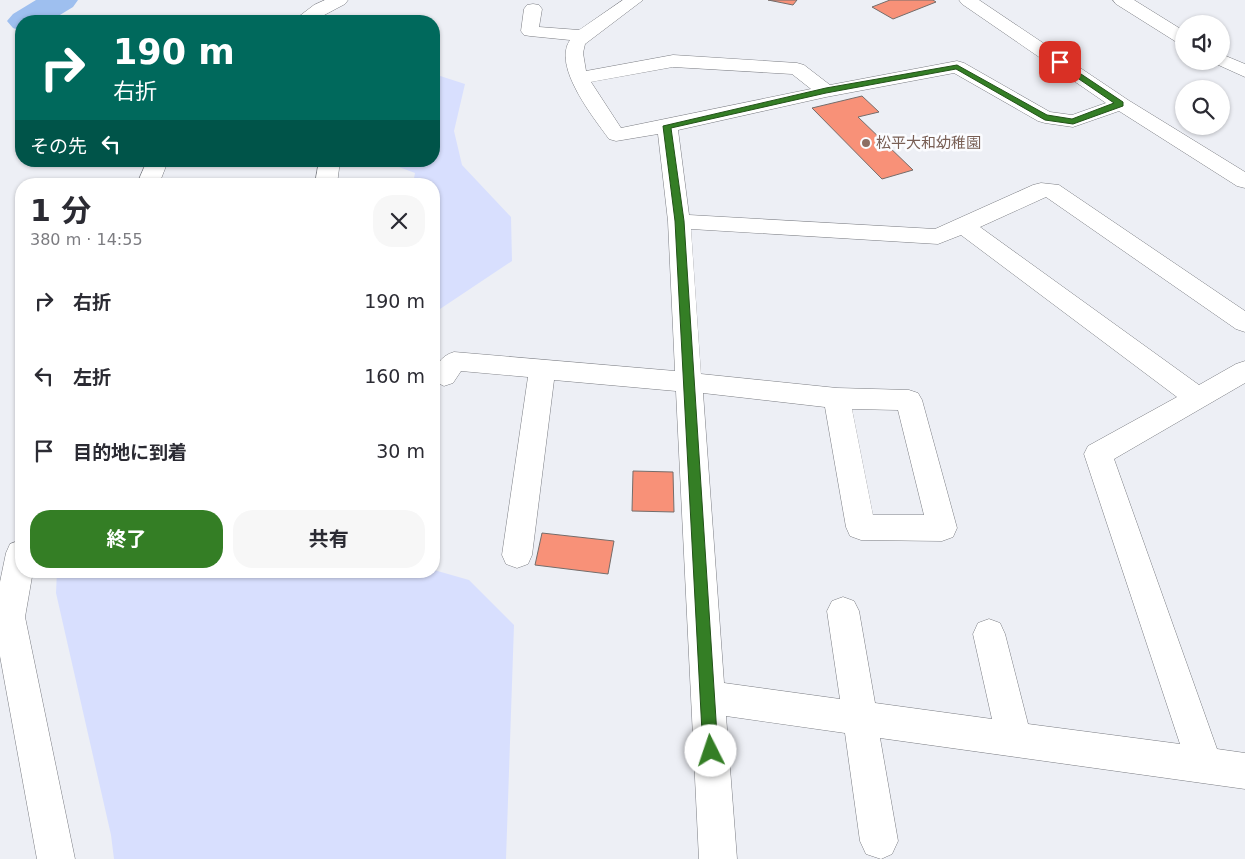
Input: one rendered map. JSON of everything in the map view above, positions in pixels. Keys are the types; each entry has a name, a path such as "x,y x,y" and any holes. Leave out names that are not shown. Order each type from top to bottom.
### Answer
{"street":[{"path":"311,15 339,0"},
{"path":"634,0 578,41 574,56 579,78 616,135 667,126 826,91 957,67 1045,117 1073,121 1120,104"},
{"path":"968,0 1120,104 1245,181"},
{"path":"1122,0 1175,33"},
{"path":"533,9 530,31 584,36"},
{"path":"579,78 672,61 796,69 826,91"},
{"path":"1230,64 1245,71"},
{"path":"667,126 679,221 718,859"},
{"path":"679,221 938,237 1041,190 1051,190 1245,323"},
{"path":"964,226 1198,398"},
{"path":"444,376 454,361 688,382 837,398 910,400 942,528 861,527 837,398"},
{"path":"517,555 542,369"},
{"path":"1205,765 1098,454 1245,371"},
{"path":"16,578 9,618 56,859"},
{"path":"843,611 879,841"},
{"path":"989,634 1014,739"},
{"path":"707,696 1245,771"}],"shaded area":[{"path":"440,76 465,84 454,131 462,165 511,217 512,261 440,309 440,178 414,178 415,173 399,167 440,167"},
{"path":"440,572 469,580 514,625 506,859 114,859 111,835 56,593 57,578 440,578"}],"building":[{"path":"768,0 797,0 793,5"},
{"path":"890,0 933,0 936,2 893,19 872,7"},
{"name":"松平大和幼稚園","path":"862,96 879,112 858,117 913,170 882,179 812,108"},
{"path":"633,471 673,472 674,512 632,511"},
{"path":"542,533 614,541 608,574 535,565"}],"waterway":[{"path":"35,15 61,0"}],"place":[{"name":"松平大和幼稚園","path":"866,143"}],"route":[{"path":"711,751 679,221 667,126 826,91 957,67 1045,117 1073,121 1120,104 1060,62"}]}
